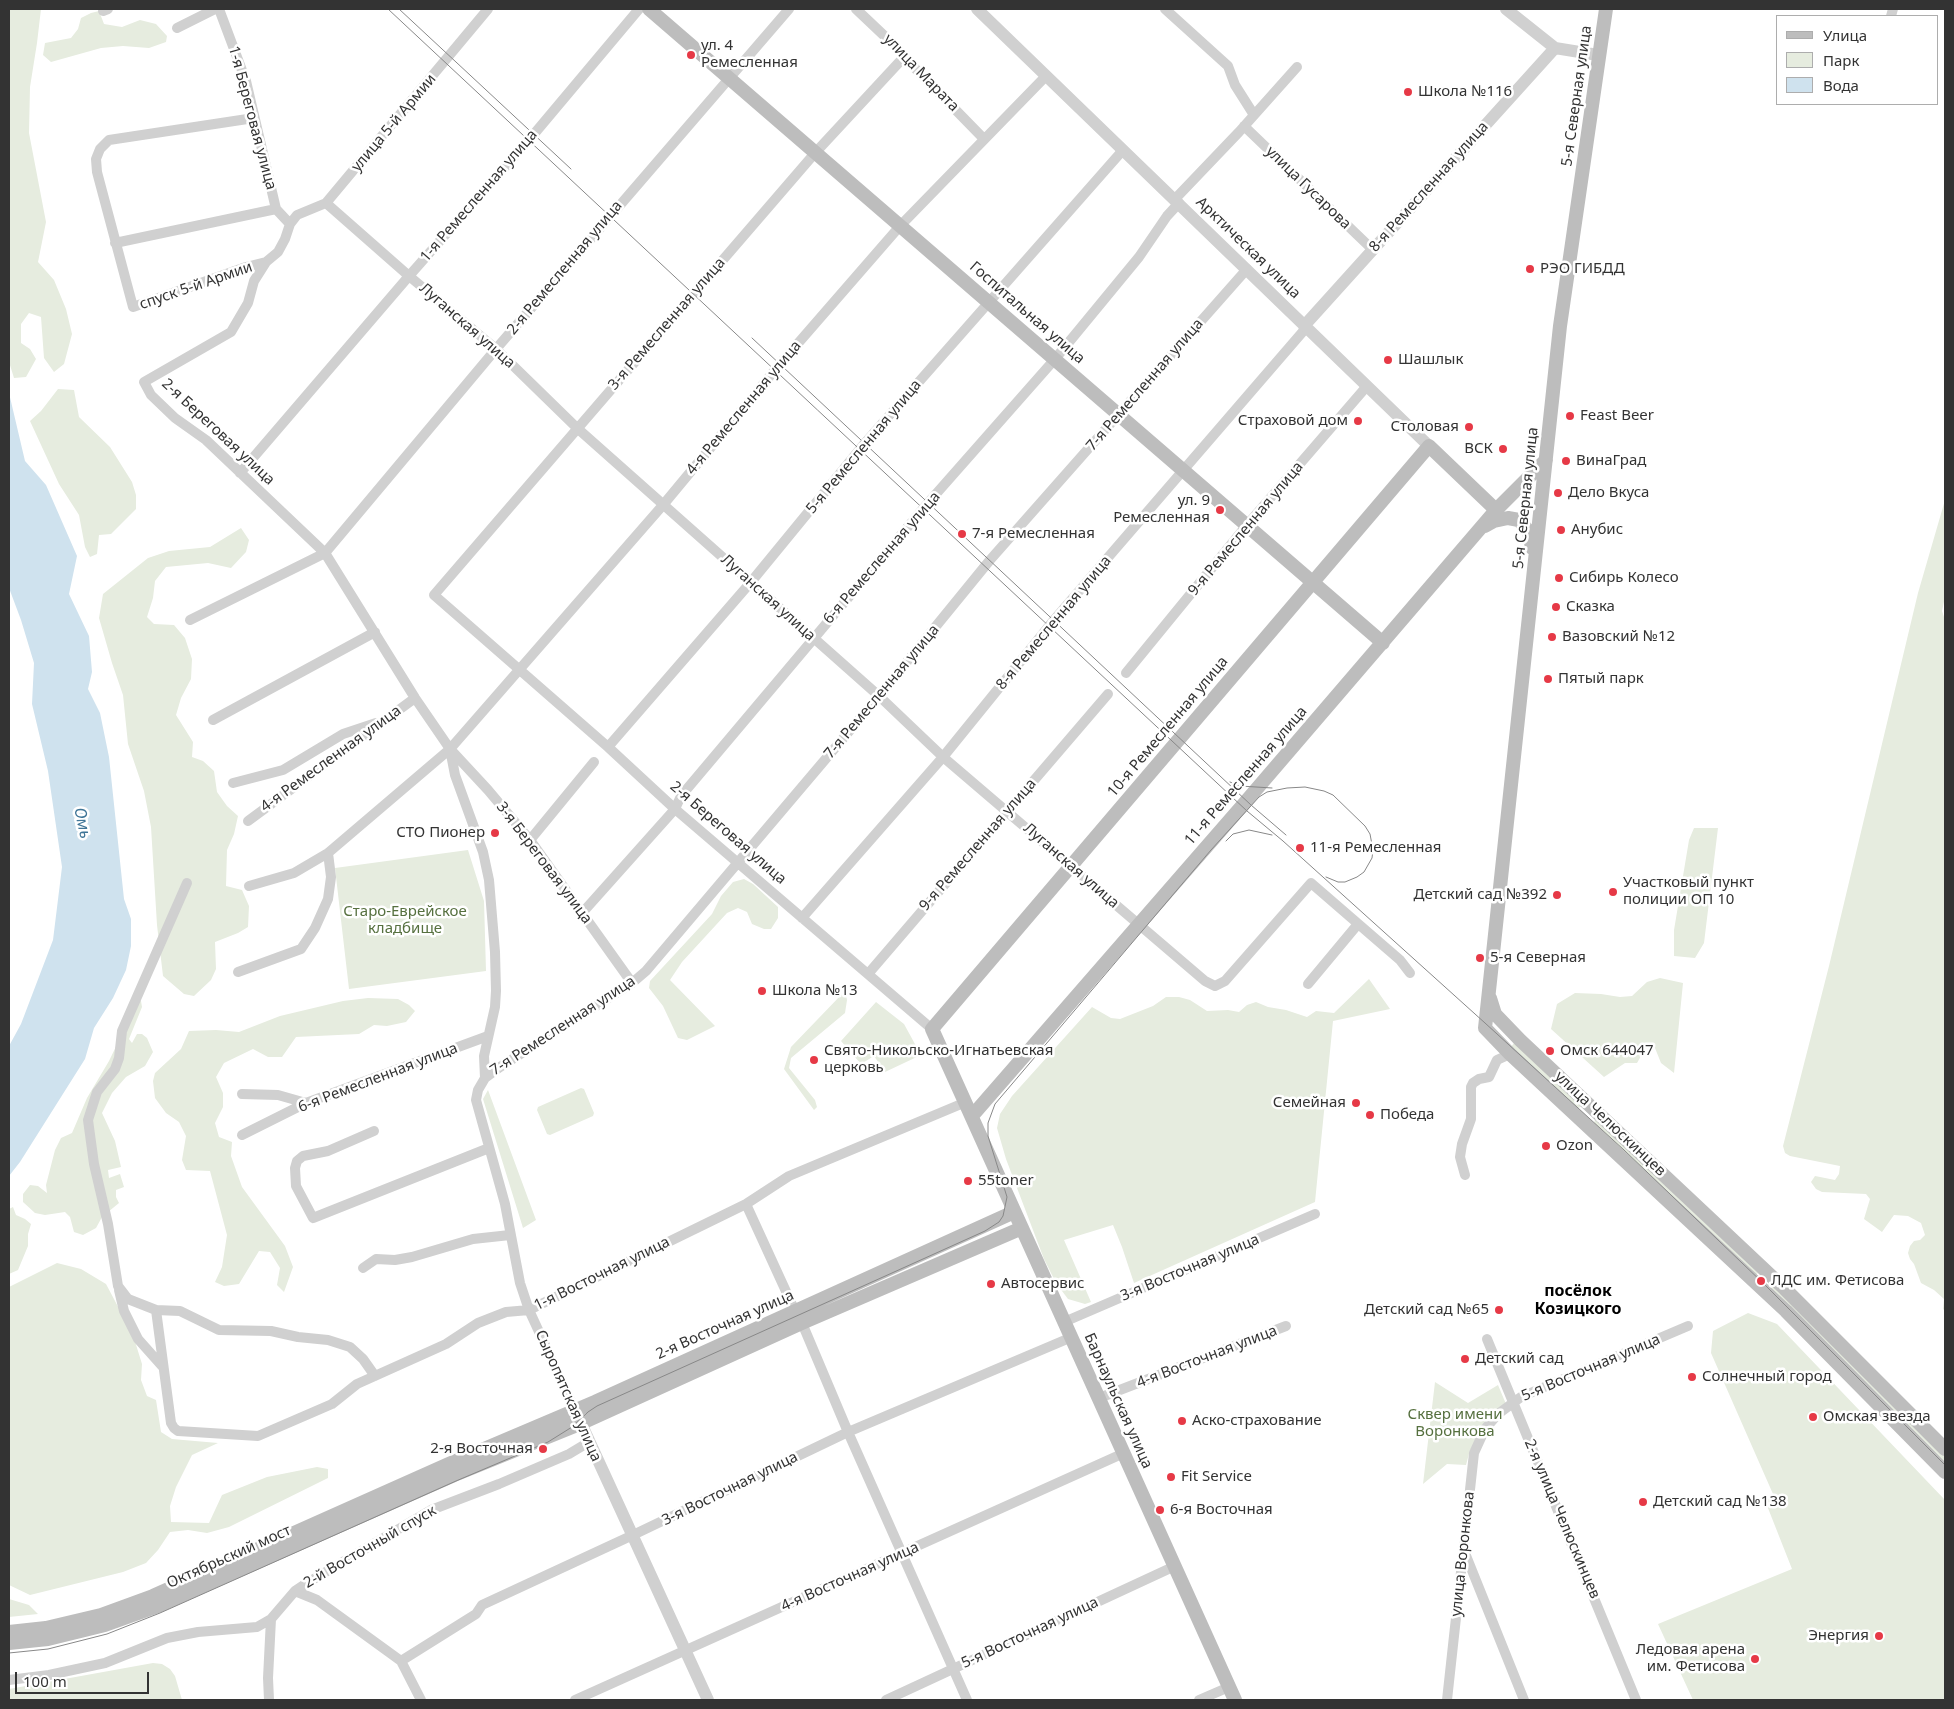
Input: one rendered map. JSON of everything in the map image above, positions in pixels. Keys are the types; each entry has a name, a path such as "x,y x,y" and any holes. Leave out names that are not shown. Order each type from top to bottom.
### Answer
{"main road":[{"name":"Госпитальная улица","path":"649,9 1383,643"},
{"name":"5-я Северная улица","path":"1488,992 1560,326 1606,9"},
{"name":"Арктическая улица","path":"1429,446 1496,510"},
{"name":"10-я Ремесленная улица","path":"932,1029 1429,446"},
{"name":"11-я Ремесленная улица","path":"972,1116 1383,643 1496,510 1546,460"},
{"path":"1480,529 1498,520 1508,518 1519,520 1529,532 1535,566"},
{"name":"улица Челюскинцев","path":"1488,992 1485,1028 1510,1054 1786,1310 1945,1472"},
{"name":"улица Челюскинцев","path":"1488,992 1495,1014 1502,1022 1785,1289 1945,1449"},
{"name":"2-я Береговая улица","path":"932,1029 972,1116"},
{"path":"1580,1118 1591,1107"},
{"name":"Барнаульская улица","path":"972,1116 1235,1700"},
{"name":"2-я Восточная улица","path":"451,1469 582,1423 1014,1212"},
{"name":"2-я Восточная улица","path":"451,1469 576,1410 798,1317 1022,1228"},
{"name":"Октябрьский мост","path":"9,1632 46,1628 101,1615 153,1596 451,1469"},
{"name":"Октябрьский мост","path":"9,1643 48,1639 105,1625 158,1606 451,1469"}],"street":[{"path":"177,28 215,9"},
{"name":"1-я Береговая улица","path":"219,9 246,81 276,209 290,224"},
{"name":"улица 5-й Армии","path":"290,224 297,215 326,203 488,9"},
{"name":"1-я Ремесленная улица","path":"240,473 529,140 639,9"},
{"name":"2-я Ремесленная улица","path":"190,620 326,553 496,349 789,9"},
{"name":"улица Марата","path":"856,9 894,44 904,57 984,139"},
{"name":"Арктическая улица","path":"977,9 1429,446"},
{"path":"1165,9 1228,66 1235,85 1254,115"},
{"path":"1506,9 1554,48 1598,55"},
{"name":"8-я Ремесленная улица","path":"802,918 942,756 1054,620 1305,327 1554,48"},
{"name":"3-я Ремесленная улица","path":"434,595 815,153 904,57"},
{"name":"6-я Ремесленная улица","path":"583,912 675,808 681,796 813,639 1055,359 1138,257 1177,201 1297,67"},
{"name":"4-я Ремесленная улица","path":"249,886 294,873 328,853 450,749 663,505 780,364 900,226 1046,76"},
{"path":"254,118 108,140 100,148 96,159 97,172 115,243 276,209"},
{"name":"улица Гусарова","path":"1244,126 1372,250"},
{"name":"5-я Ремесленная улица","path":"608,747 750,582 864,444 1123,150"},
{"name":"Луганская улица","path":"326,203 496,349 576,428 879,696 942,756 1205,981 1215,986 1225,982 1311,883 1358,924"},
{"name":"2-я Береговая улица","path":"290,224 286,239 278,252 266,262 254,281 248,303 231,332 144,382 151,395 163,407 206,440 326,553 375,632"},
{"name":"спуск 5-й Армии","path":"115,243 133,308 246,267 266,262"},
{"name":"7-я Ремесленная улица","path":"485,1078 632,983 646,971 879,696 990,560 1247,269"},
{"name":"9-я Ремесленная улица","path":"1126,673 1247,525 1367,386"},
{"name":"2-я Береговая улица","path":"434,595 738,863 932,1029"},
{"path":"214,720 375,632"},
{"name":"3-я Береговая улица","path":"375,632 415,698 450,749 530,840 632,983"},
{"name":"9-я Ремесленная улица","path":"868,974 1108,694"},
{"name":"4-я Ремесленная улица","path":"248,821 415,698"},
{"path":"233,783 283,770 343,734 387,719"},
{"name":"3-я Береговая улица","path":"450,749 454,774 483,852 489,880 496,991 495,1007 484,1056 485,1078"},
{"path":"530,840 594,762"},
{"path":"238,972 301,950 315,928 328,899 331,877 328,853"},
{"path":"162,1366 138,1339 124,1311 108,1224 94,1164 88,1120 97,1092 115,1069 119,1058 122,1032 187,882"},
{"path":"1308,984 1358,924 1400,960 1410,973"},
{"name":"6-я Ремесленная улица","path":"242,1135 306,1103 488,1036"},
{"path":"1465,1175 1460,1157 1462,1144 1471,1119 1473,1083 1479,1079 1489,1077 1497,1060 1510,1054"},
{"name":"Сыропятская улица","path":"485,1078 478,1090 476,1100 505,1204 520,1283 529,1310 708,1700"},
{"path":"242,1094 278,1095 306,1103"},
{"name":"1-я Восточная улица","path":"162,1366 171,1423 178,1431 258,1436 332,1404 357,1384 446,1344 478,1323 506,1312 529,1310 746,1204 789,1176 966,1102"},
{"path":"374,1131 328,1151 303,1156 297,1161 295,1168 296,1186 314,1218 489,1148"},
{"path":"746,1204 798,1317 967,1700"},
{"name":"3-я Восточная улица","path":"1064,1322 1315,1214"},
{"path":"363,1268 376,1259 404,1259 472,1239 510,1235"},
{"path":"118,1286 128,1299 156,1310 180,1311 219,1330 271,1331 298,1337 328,1340 350,1346 363,1359 375,1376"},
{"path":"156,1310 162,1366"},
{"name":"4-я Восточная улица","path":"1099,1398 1286,1326"},
{"name":"5-я Восточная улица","path":"1498,1414 1513,1401 1688,1326"},
{"name":"3-я Восточная улица","path":"401,1661 476,1614 482,1605 633,1536 848,1432 1072,1337"},
{"name":"2-я улица Челюскинцев","path":"1487,1338 1636,1700"},
{"name":"улица Воронкова","path":"1447,1700 1474,1453 1485,1429 1498,1414"},
{"name":"2-й Восточный спуск","path":"9,1680 49,1675 104,1662 167,1638 198,1632 236,1630 257,1626 271,1619 295,1591 307,1583 431,1510 500,1484 568,1454 589,1442"},
{"name":"4-я Восточная улица","path":"575,1700 1124,1453"},
{"path":"1463,1550 1524,1700"},
{"name":"5-я Восточная улица","path":"886,1700 1175,1566"},
{"path":"295,1591 317,1600 401,1661 421,1700"},
{"path":"270,1700 268,1678 271,1619"},
{"path":"1200,1700 1229,1687"}],"green space":[{"path":"9,9 41,9 30,87 29,133 46,222 38,262 54,280 66,309 72,334 64,364 54,372 44,358 41,317 29,313 21,324 21,343 30,349 36,359 26,377 14,378 9,362"},
{"path":"99,11 104,24 122,27 140,20 156,24 167,36 166,42 149,48 123,46 101,48 51,62 43,55 45,43 71,38 78,29 81,18"},
{"path":"58,389 74,390 79,417 110,447 132,482 136,495 136,509 111,534 99,535 97,554 90,557 85,547 79,515 59,484 30,421 41,411"},
{"path":"1945,500 1945,597 1942,611 1945,620 1945,1311 1943,1309 1944,1299 1934,1290 1921,1283 1908,1253 1914,1241 1920,1240 1925,1235 1921,1223 1908,1216 1894,1215 1882,1232 1864,1219 1870,1199 1866,1194 1822,1192 1816,1189 1811,1182 1815,1176 1835,1180 1839,1174 1840,1166 1790,1156 1785,1153 1783,1146 1829,966 1918,593"},
{"path":"241,528 249,540 246,552 231,568 208,563 166,567 155,581 153,598 147,617 154,624 174,625 185,638 192,659 191,679 181,698 176,715 193,742 192,757 203,761 214,771 217,792 227,806 238,816 234,834 227,850 226,886 242,890 249,906 248,927 215,942 216,969 211,980 194,996 184,994 163,976 157,925 151,827 144,791 128,744 123,695 99,618 103,594 148,558 169,551 210,547"},
{"path":"1694,828 1718,828 1704,943 1695,958 1674,956 1674,930 1689,840"},
{"name":"Старо-Еврейское кладбище","path":"468,850 484,901 486,971 349,989 335,868"},
{"path":"744,879 753,884 778,907 778,918 771,929 764,929 752,924 747,912 738,908 727,913 682,962 670,980 715,1026 687,1040 678,1038 663,1006 649,988 650,981 712,914 721,896 733,882"},
{"path":"1660,978 1683,983 1674,1073 1661,1063 1655,1048 1645,1049 1637,1063 1625,1063 1604,1077 1551,1029 1557,1004 1575,993 1620,997 1632,996 1647,982"},
{"path":"1369,979 1390,1009 1333,1021 1315,1202 1134,1283 1113,1225 1064,1240 1091,1302 1085,1304 1068,1299 1056,1283 1044,1259 1006,1159 997,1128 1000,1114 1012,1096 1092,1007 1111,1018 1120,1019 1153,1006 1166,997 1179,997 1190,1000 1207,1011 1228,1010 1239,1012 1247,1005 1256,1002 1307,1017 1316,1011 1334,1013"},
{"path":"842,994 846,994 847,1000 845,1013 791,1058 789,1068 815,1100 817,1107 814,1110 784,1069 791,1047"},
{"path":"368,998 398,999 415,1011 406,1022 387,1026 374,1025 359,1034 296,1037 282,1057 268,1057 253,1049 224,1063 216,1077 223,1093 223,1107 215,1123 219,1137 232,1142 231,1156 242,1187 285,1246 293,1267 284,1292 277,1285 280,1268 270,1252 259,1251 239,1284 224,1286 215,1282 222,1267 227,1235 210,1171 186,1170 182,1160 186,1136 179,1122 166,1113 155,1098 153,1081 155,1073 181,1049 189,1031 216,1030 239,1032 280,1016 343,1001"},
{"path":"138,1001 141,1001 142,1007 129,1039 132,1043 137,1034 142,1034 147,1038 153,1052 145,1066 126,1077 112,1093 102,1113 115,1141 121,1167 108,1170 109,1178 120,1174 124,1187 116,1190 116,1197 119,1203 102,1217 96,1228 83,1235 74,1232 70,1217 65,1212 45,1215 35,1213 23,1202 23,1194 30,1185 38,1186 47,1193 46,1185 55,1150 61,1138 72,1133 87,1098 109,1061"},
{"path":"876,1002 904,1024 921,1055 885,1072 874,1056 861,1064 841,1041"},
{"path":"1514,1043 1581,1106 1579,1108 1576,1107 1511,1047"},
{"path":"581,1088 584,1089 594,1113 593,1116 550,1135 547,1134 537,1110 538,1107"},
{"path":"488,1090 536,1220 523,1228 483,1099"},
{"path":"1595,1119 1758,1273 1756,1275 1594,1124"},
{"path":"13,1207 16,1215 31,1224 28,1234 28,1246 18,1270 9,1274 9,1209"},
{"path":"57,1263 81,1269 106,1284 133,1335 142,1364 141,1380 147,1396 156,1400 161,1432 172,1439 218,1443 192,1455 176,1487 170,1506 171,1522 209,1523 222,1495 267,1477 317,1467 328,1469 328,1478 229,1527 207,1533 188,1530 170,1532 158,1550 146,1563 123,1572 30,1595 9,1585 9,1287"},
{"path":"1769,1283 1772,1283 1945,1455 1945,1465 1767,1287"},
{"path":"1748,1313 1777,1324 1945,1500 1945,1700 1693,1700 1658,1624 1792,1569 1764,1498 1773,1494 1711,1353 1713,1331"},
{"name":"Сквер имени Воронкова","path":"1435,1382 1468,1403 1498,1385 1506,1404 1470,1450 1466,1465 1447,1464 1423,1484"},
{"path":"9,1599 29,1605 38,1614 9,1617"},
{"path":"153,1663 162,1664 170,1669 175,1676 182,1700 9,1700 9,1689"}],"water":[{"name":"Омь","path":"9,393 25,461 46,485 77,556 69,594 89,636 92,672 88,689 100,713 109,757 124,899 131,919 131,946 126,970 113,998 94,1028 85,1059 20,1162 9,1176 9,1046 21,1024 53,940 62,867 48,771 32,704 34,663 9,588"}],"tram line":[{"path":"388,9 1247,811 1283,841 1624,1150 1765,1285 1945,1465"},
{"path":"399,9 571,169"},
{"path":"752,338 1251,805 1286,835"},
{"path":"1230,782 1240,786 1272,788"},
{"path":"9,1653 48,1649 107,1634 160,1613 548,1442 572,1427 597,1406 985,1231 999,1222 1003,1216 1007,1197 988,1136 988,1123 995,1104 1211,850 1259,797 1267,792 1287,788 1305,787 1324,791 1333,795 1365,826 1370,834 1373,850 1372,858 1364,872 1345,882 1338,882 1326,877"},
{"path":"1226,841 1233,834 1249,830 1272,835"}],"place":[{"name":"ул. 4 Ремесленная","path":"691,55"},
{"name":"Школа №116","path":"1408,92"},
{"name":"РЭО ГИБДД","path":"1530,269"},
{"name":"Шашлык","path":"1388,360"},
{"name":"Feast Beer","path":"1570,416"},
{"name":"Страховой дом","path":"1358,421"},
{"name":"Столовая","path":"1469,427"},
{"name":"ВСК","path":"1503,449"},
{"name":"ВинаГрад","path":"1566,461"},
{"name":"Дело Вкуса","path":"1558,493"},
{"name":"ул. 9 Ремесленная","path":"1220,510"},
{"name":"Анубис","path":"1561,530"},
{"name":"7-я Ремесленная","path":"962,534"},
{"name":"Сибирь Колесо","path":"1559,578"},
{"name":"Сказка","path":"1556,607"},
{"name":"Вазовский №12","path":"1552,637"},
{"name":"Пятый парк","path":"1548,679"},
{"name":"СТО Пионер","path":"495,833"},
{"name":"11-я Ремесленная","path":"1300,848"},
{"name":"Участковый пункт полиции ОП 10","path":"1613,892"},
{"name":"Детский сад №392","path":"1557,895"},
{"name":"5-я Северная","path":"1480,958"},
{"name":"Школа №13","path":"762,991"},
{"name":"Омск 644047","path":"1550,1051"},
{"name":"Свято-Никольско-Игнатьевская церковь","path":"814,1060"},
{"name":"Семейная","path":"1356,1103"},
{"name":"Победа","path":"1370,1115"},
{"name":"Ozon","path":"1546,1146"},
{"name":"55toner","path":"968,1181"},
{"name":"ЛДС им. Фетисова","path":"1761,1281"},
{"name":"Автосервис","path":"991,1284"},
{"name":"Детский сад №65","path":"1499,1310"},
{"name":"Детский сад","path":"1465,1359"},
{"name":"Солнечный город","path":"1692,1377"},
{"name":"Омская звезда","path":"1813,1417"},
{"name":"Аско-страхование","path":"1182,1421"},
{"name":"2-я Восточная","path":"543,1449"},
{"name":"Fit Service","path":"1171,1477"},
{"name":"Детский сад №138","path":"1643,1502"},
{"name":"6-я Восточная","path":"1160,1510"},
{"name":"Энергия","path":"1879,1636"},
{"name":"Ледовая арена им. Фетисова","path":"1755,1659"}],"district":[{"name":"посёлок Козицкого","path":"1578,1300"}]}
